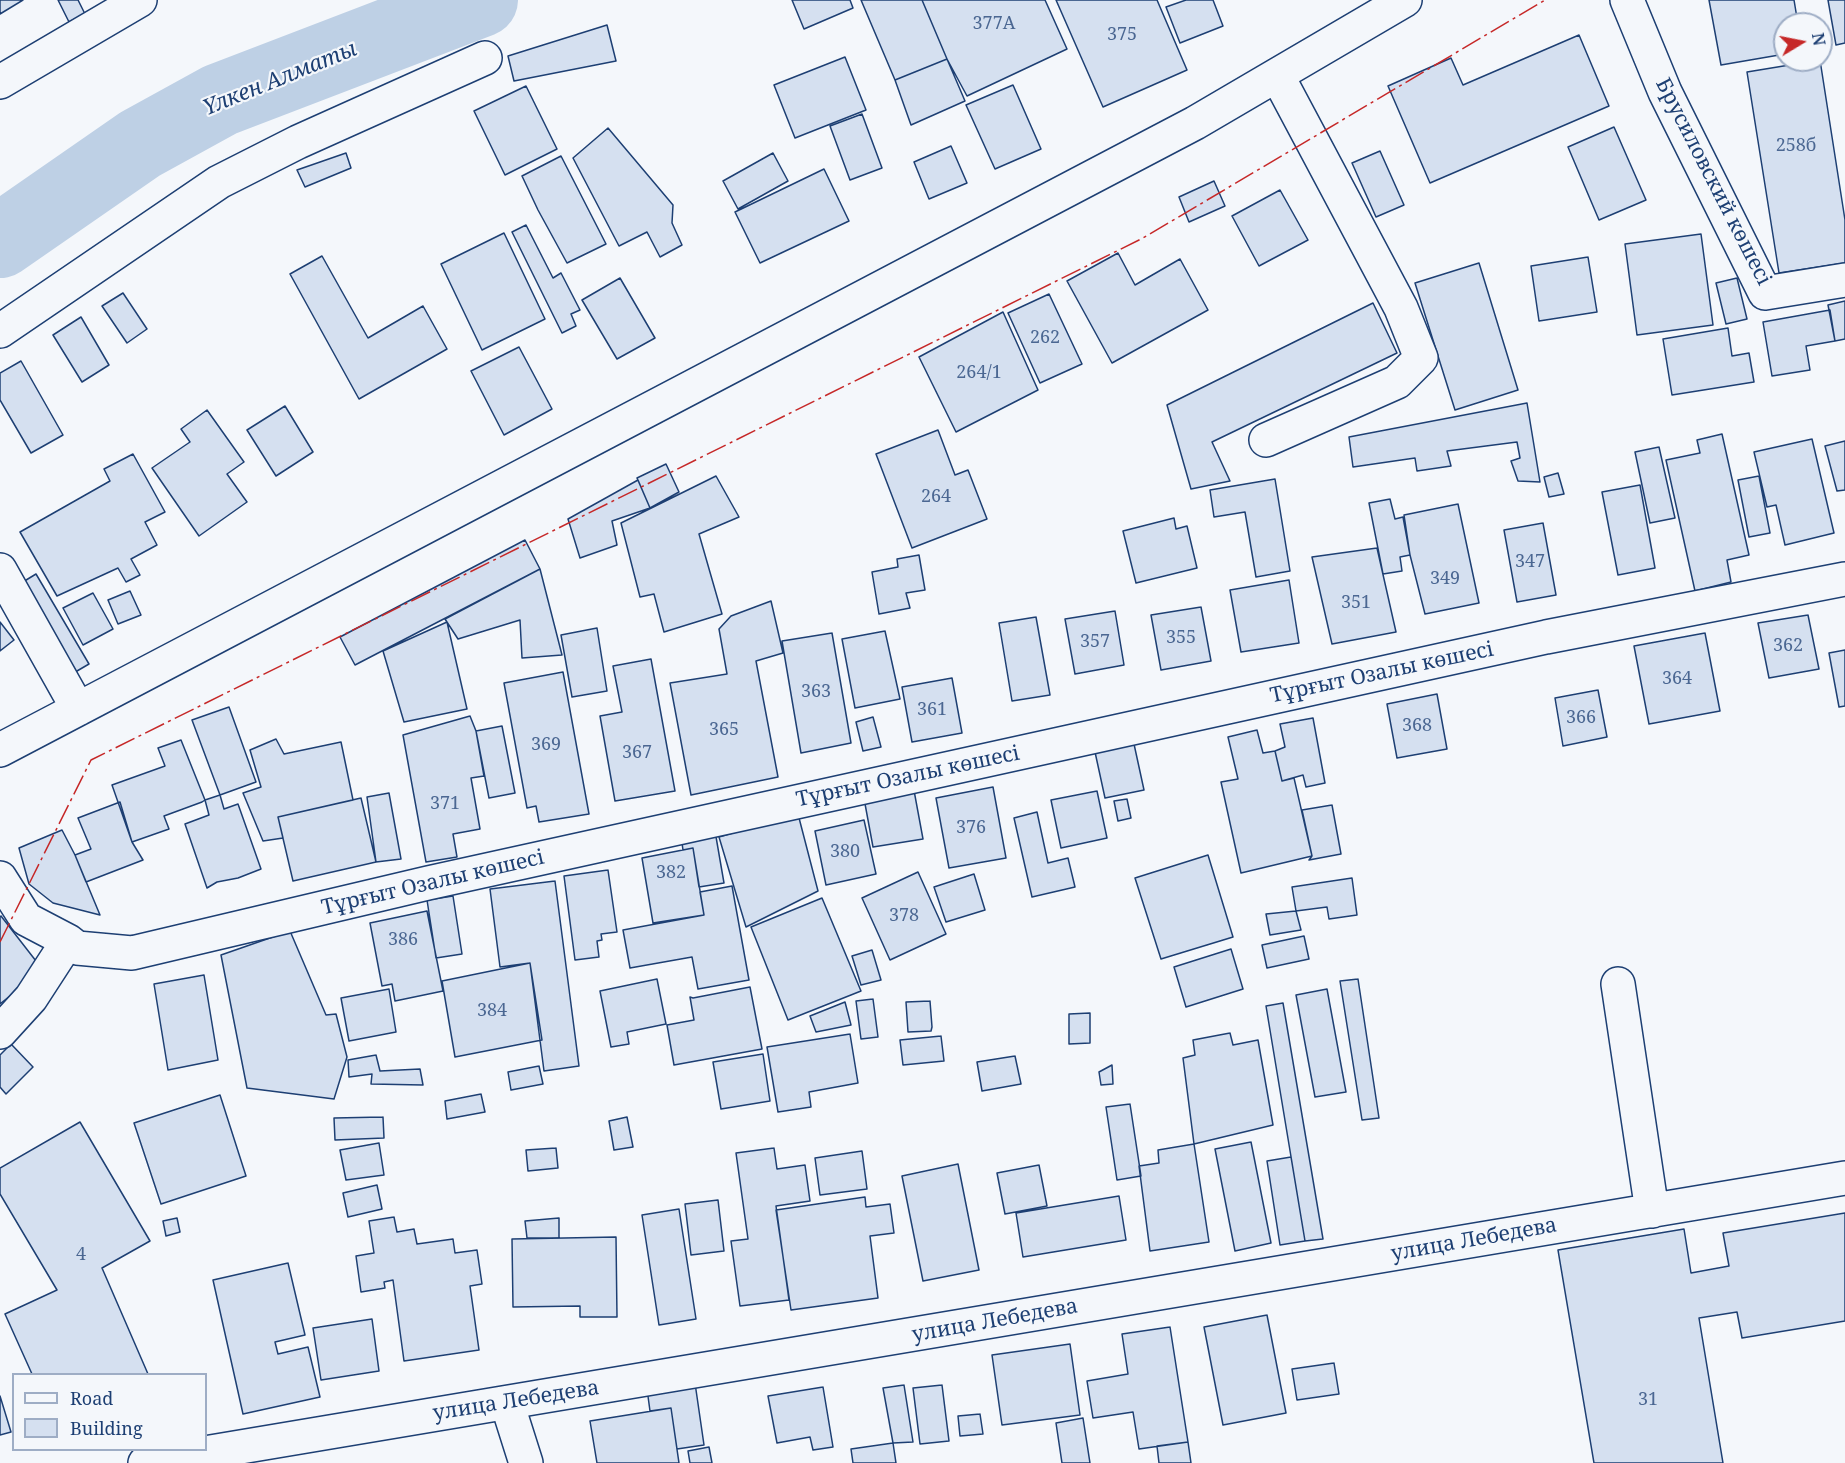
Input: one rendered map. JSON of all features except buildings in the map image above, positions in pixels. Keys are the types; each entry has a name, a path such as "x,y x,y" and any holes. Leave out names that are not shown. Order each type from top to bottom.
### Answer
{"street":[{"path":"0,82 140,0"},
{"path":"0,750 1195,123 1405,0"},
{"name":"Брусиловский көшесі","path":"1627,0 1665,92 1765,293 1845,280"},
{"path":"0,332 219,182 298,142 485,58"},
{"path":"1266,440 1397,382 1421,358 1401,308 1277,75"},
{"path":"0,570 78,709"},
{"name":"Тұрғыт Озалы көшесі","path":"0,878 26,919 77,948 132,953 428,883 1523,642 1845,579"},
{"path":"0,1032 31,998 68,941"},
{"path":"1618,984 1652,1210"},
{"name":"улица Лебедева","path":"145,1463 1845,1178"},
{"path":"507,1403 526,1463"}],"waterway":[{"name":"Үлкен Алматы","path":"0,241 140,144 220,100 481,0"}],"power":[{"path":"0,942 91,760 1143,238 1545,0"}]}
